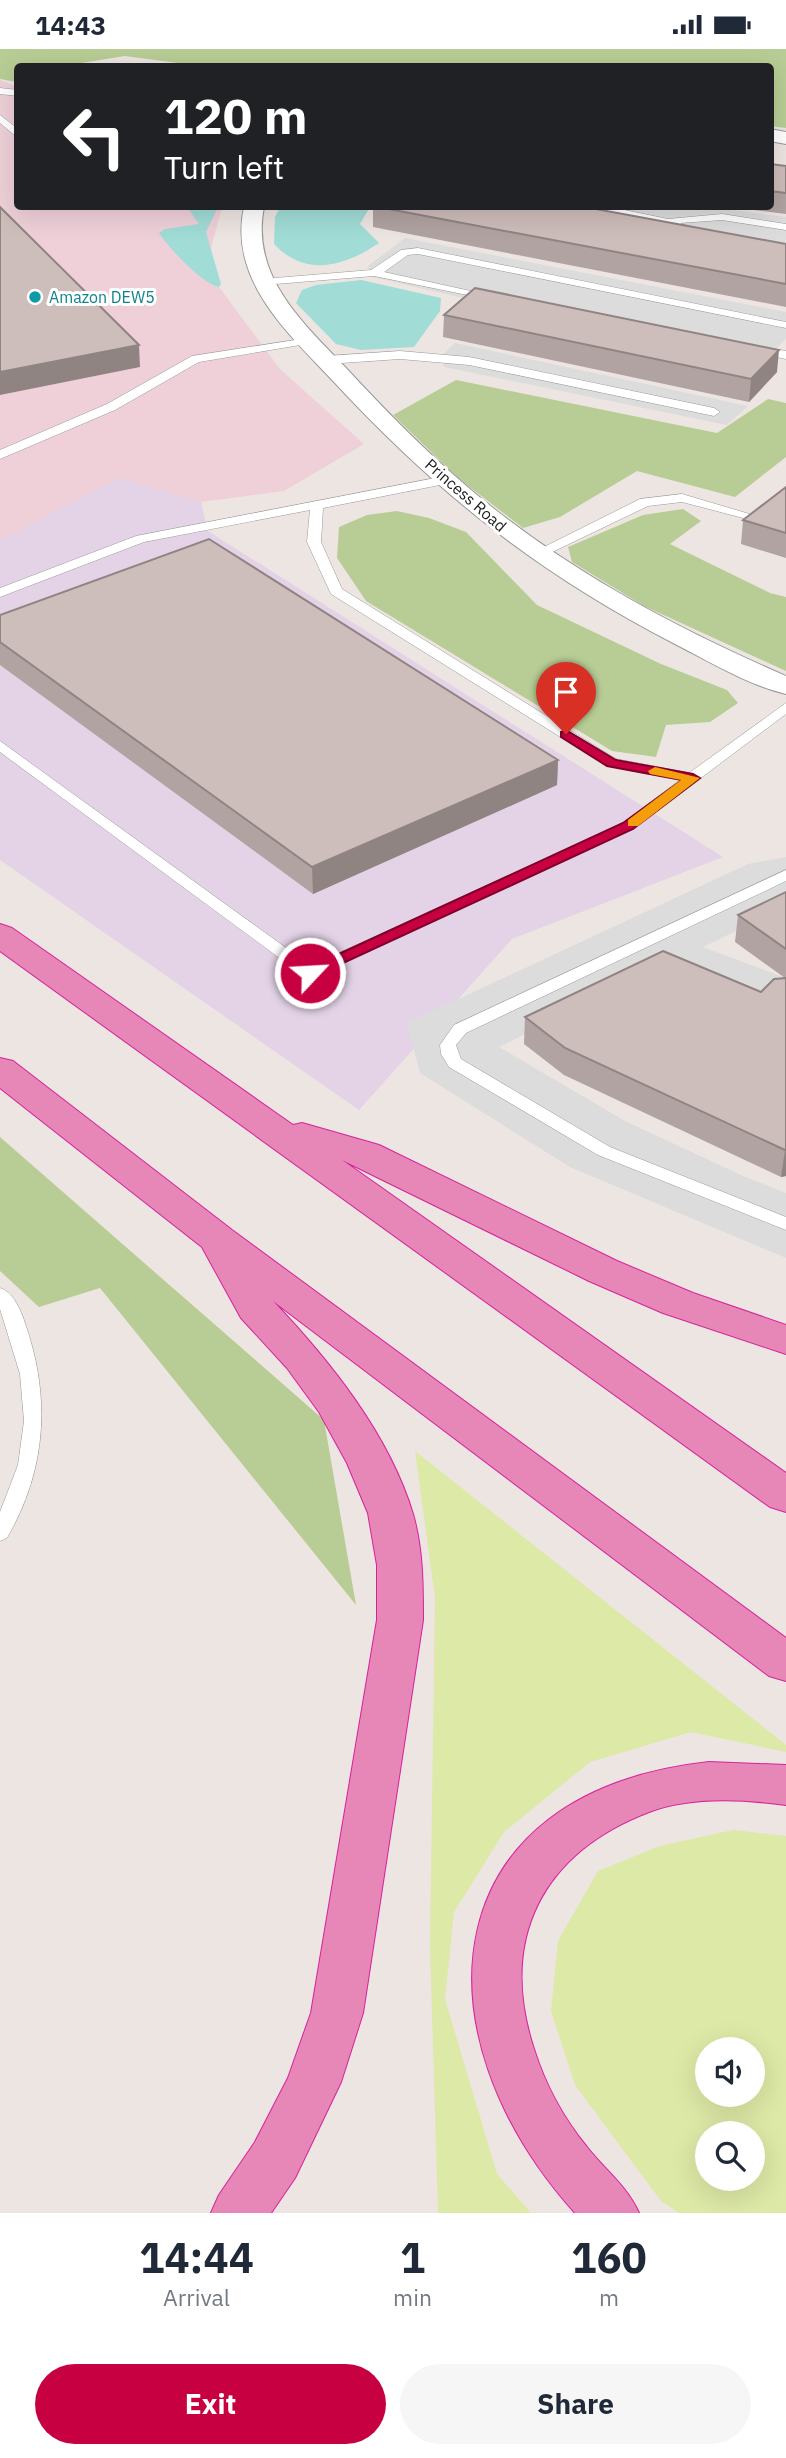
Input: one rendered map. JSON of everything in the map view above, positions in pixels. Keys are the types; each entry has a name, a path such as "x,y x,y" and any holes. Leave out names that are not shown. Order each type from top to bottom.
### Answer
{"highway":[{"path":"0,935 270,1125 786,1496"},
{"path":"0,1069 218,1239 786,1663"},
{"path":"270,1125 365,1154 603,1272 678,1303 786,1340"},
{"path":"218,1239 256,1308 302,1358 336,1404 369,1463 390,1513 400,1565 398,1633 337,2014 314,2082 275,2160 239,2213"},
{"path":"611,2213 589,2193 547,2139 519,2087 501,2034 494,1984 498,1940 510,1902 536,1862 568,1831 610,1805 658,1789 708,1781 786,1786"}],"street":[{"name":"Princess Road","path":"254,210 250,231 252,253 263,282 289,321 446,480 539,553 628,609 786,686"}],"lane":[{"path":"0,118 14,131"},
{"path":"611,210 662,220 699,233"},
{"path":"662,220 722,217 786,227"},
{"path":"374,273 405,252 418,251 786,325"},
{"path":"263,282 374,273 511,301"},
{"path":"0,455 111,407 195,359 308,341"},
{"path":"744,348 786,355"},
{"path":"327,360 400,355 469,361 714,412"},
{"path":"0,593 141,539 446,480"},
{"path":"539,553 645,502 682,498 747,515"},
{"path":"317,505 314,542 336,591 612,763 693,778"},
{"path":"0,745 310,973 628,826 786,707"},
{"path":"786,875 460,1029 451,1037 449,1054 455,1063 604,1151 786,1224"},
{"path":"638,946 663,955"},
{"path":"0,1294 12,1310 29,1369 36,1425 26,1473 0,1533"}],"shaded area":[{"path":"0,80 14,86 14,210 221,210 210,252 214,280 280,369 364,444 284,491 201,502 119,478 0,541"},
{"path":"502,210 729,210 786,217 786,263"},
{"path":"405,238 786,312 786,339 759,366 372,277 368,266"},
{"path":"455,343 748,406 727,425 444,367 442,355"},
{"path":"119,478 201,502 208,531 723,857 512,939 359,1110 0,860 0,541"},
{"path":"786,857 786,907 703,947 786,978 786,1017 661,967 499,1047 625,1121 786,1193 786,1258 570,1167 420,1073 407,1023 748,864"}],"green space":[{"path":"0,49 786,49 786,128 774,126 774,63 177,63 125,56 82,63 14,63 14,81 0,79"},
{"path":"456,380 717,433 768,399 786,403 786,457 735,497 637,471 560,517 523,528 458,478 393,415"},
{"path":"683,509 701,521 670,544 770,593 786,597 786,671 644,606 572,562 568,547 643,515"},
{"path":"397,511 429,518 466,532 537,605 661,664 727,690 738,703 710,722 666,725 656,757 612,751 366,601 337,558 339,527 367,515"},
{"path":"0,1137 324,1420 356,1605 100,1288 39,1307 0,1271"},
{"path":"415,1451 786,1745 786,1752 691,1732 590,1762 504,1832 454,1912 445,1999 497,2174 531,2213 438,2213 430,1946 435,1598"},
{"path":"733,1830 786,1836 786,2213 679,2213 661,2201 575,2085 551,2011 558,1941 598,1871 660,1846"}],"water":[{"path":"189,210 217,210 206,232 221,284 219,287 195,272 159,233 165,229 199,224"},
{"path":"278,210 368,210 360,224 379,243 353,258 326,265 312,265 286,255 274,244 275,217"},
{"path":"361,280 441,298 440,311 414,347 361,350 336,344 296,303 302,290 316,285"}],"building":[{"path":"774,164 786,166 786,193 774,192"},
{"name":"Amazon DEW5","path":"0,207 139,345 0,372"},
{"path":"394,210 601,210 786,244 786,284"},
{"path":"475,288 779,350 751,379 444,315"},
{"path":"786,487 786,533 743,520"},
{"path":"209,539 558,760 312,867 0,642 0,615"},
{"path":"786,892 786,949 738,915"},
{"path":"663,951 761,992 774,979 786,978 785,1150 565,1048 525,1017"}],"slow traffic":[{"path":"633,823 693,778 655,771"}],"place":[{"name":"Amazon DEW5","path":"35,297"}],"route":[{"path":"310,973 628,826 693,778 612,763 566,734"}]}
